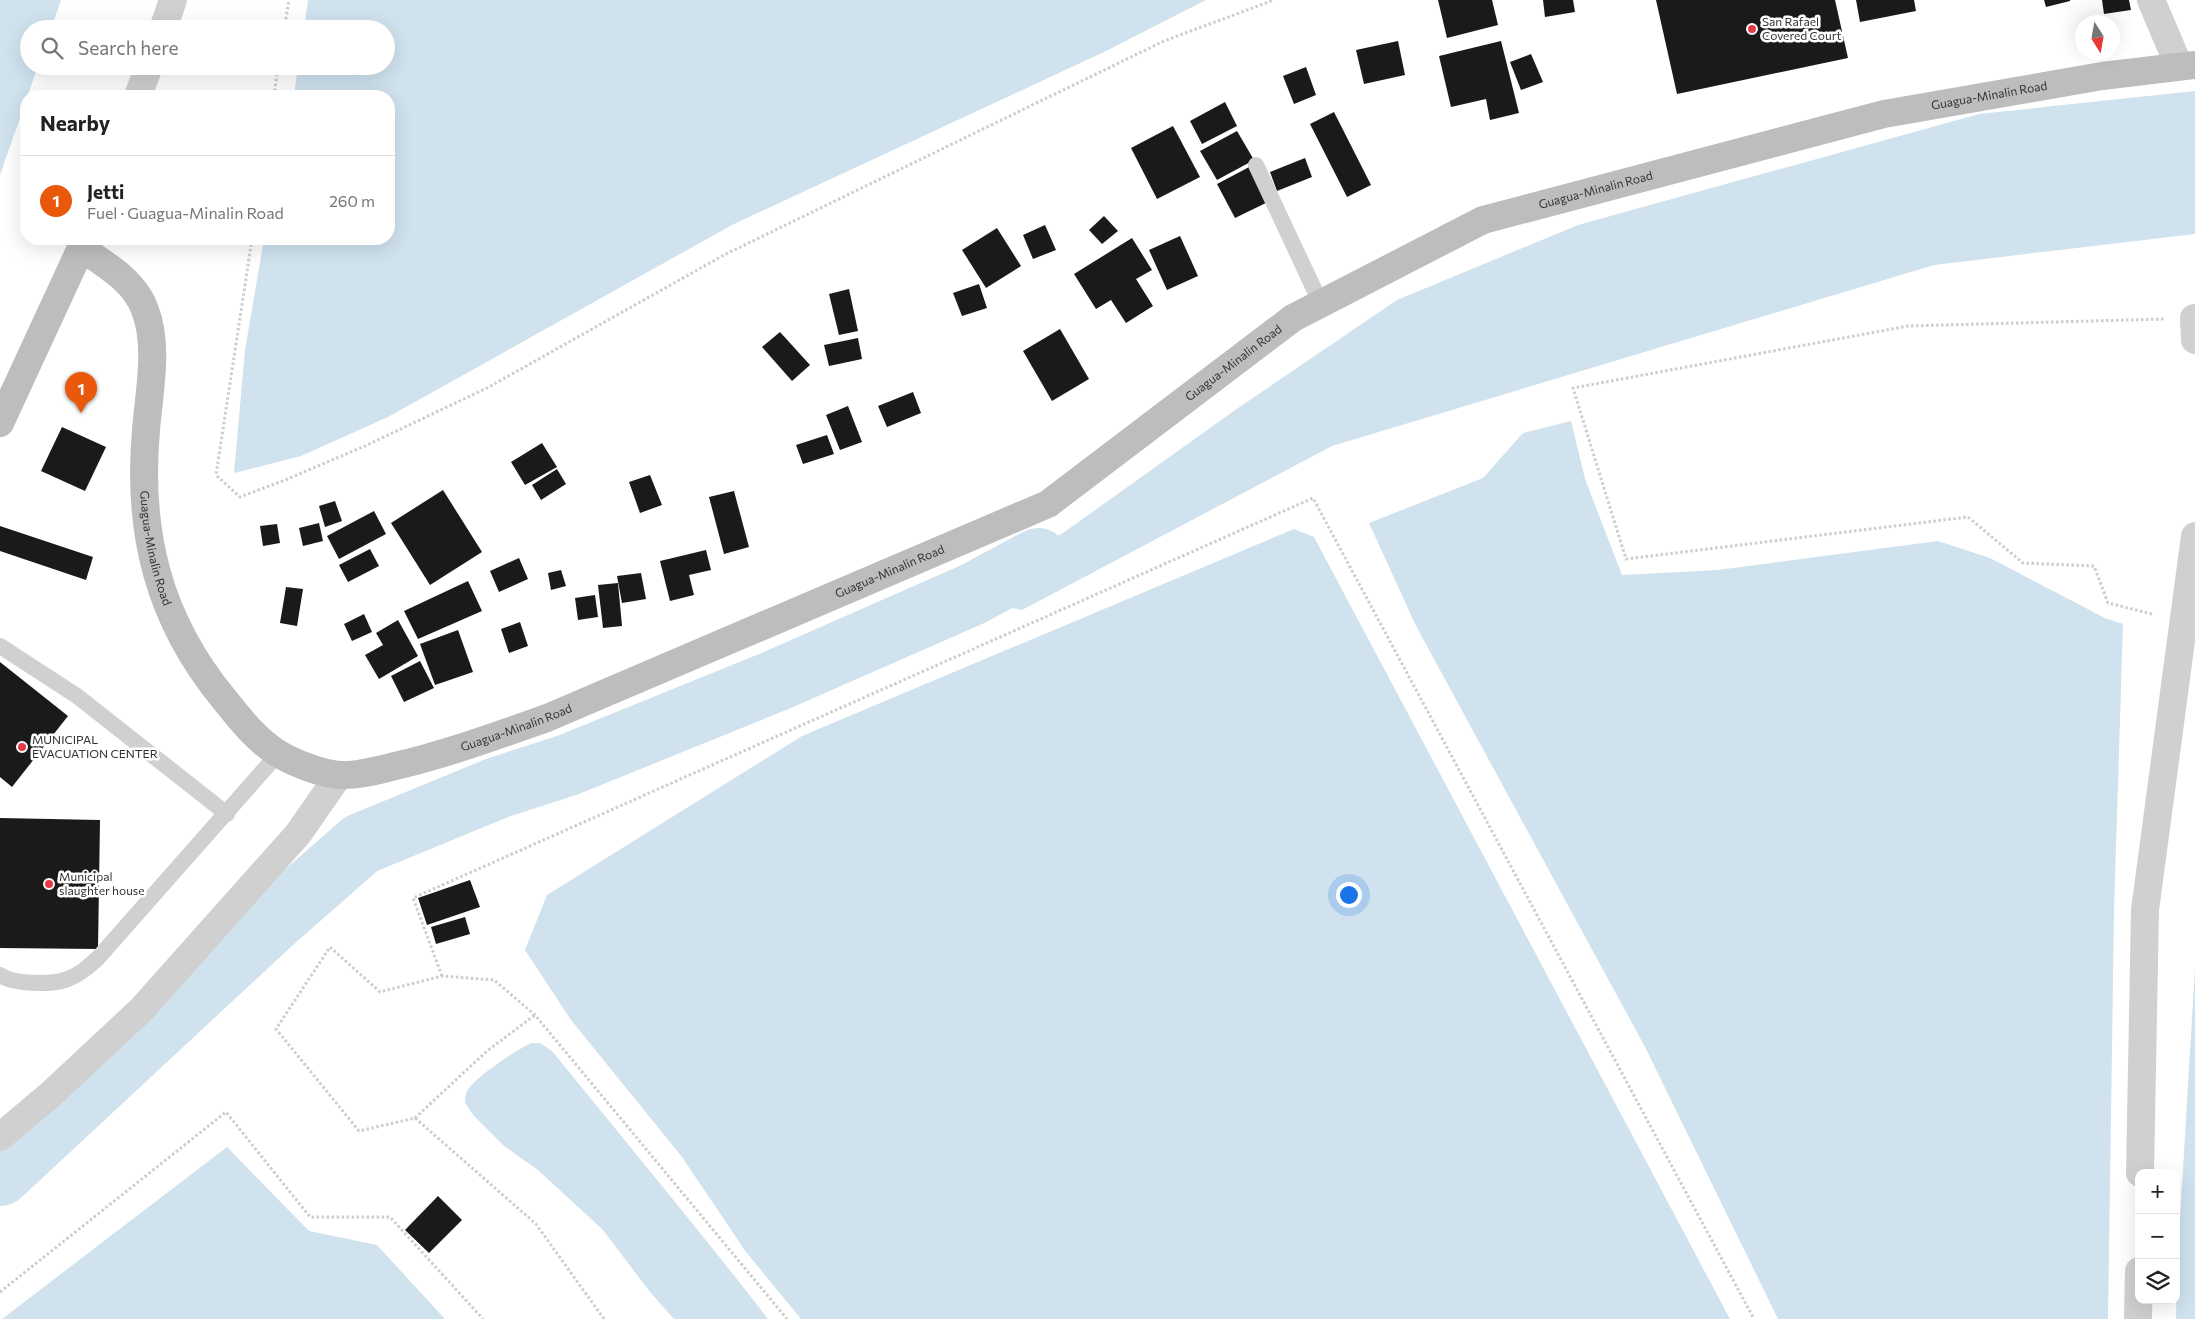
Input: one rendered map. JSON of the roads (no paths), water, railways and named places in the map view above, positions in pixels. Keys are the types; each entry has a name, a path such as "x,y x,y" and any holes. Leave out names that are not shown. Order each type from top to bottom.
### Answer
{"main road":[{"name":"Guagua-Minalin Road","path":"84,245 119,274 138,294 146,311 152,356 142,470 144,501 148,536 167,606 179,634 212,684 247,727 278,754 306,766 339,775 371,772 409,763 476,743 547,718 1048,504 1293,318 1484,220 1884,114 2102,76 2187,66"},
{"name":"Guagua-Minalin Road","path":"0,423 83,245"}],"street":[{"path":"166,20 174,0"},
{"path":"2151,0 2187,66"},
{"path":"140,90 146,75"},
{"path":"2140,1169 2145,910 2195,536"},
{"path":"0,1137 52,1094 141,1010 298,834 339,775"},
{"path":"2138,1304 2138,1319"}],"lane":[{"path":"1256,166 1321,304"},
{"path":"0,646 77,696 227,814"},
{"path":"0,975 6,979 28,983 65,980 84,970 98,958 278,754"}],"water":[{"path":"0,0 61,0 54,20 20,20 20,75 35,75 30,90 20,90 20,118 0,175"},
{"path":"308,0 1206,0 1104,52 732,225 388,417 301,456 234,473 245,350 263,245 395,245 395,90 295,90 297,75 395,75 395,20 305,20"},
{"path":"2195,91 2195,234 1934,265 1332,446 1022,610 938,594 1063,533 1238,408 1397,300 1578,225 1979,114"},
{"path":"1571,421 1585,479 1622,575 1718,570 1938,541 1990,558 2105,618 2123,624 2114,911 2108,1319 1778,1319 1645,1047 1416,626 1369,523 1483,478 1523,433"},
{"path":"1294,529 1314,537 1730,1319 801,1319 746,1252 682,1157 571,1020 525,950 547,895 802,736"},
{"path":"2195,968 2195,1319 2176,1319 2176,1304 2180,1304 2180,1220"},
{"path":"531,1043 540,1043 552,1051 768,1319 674,1319 650,1292 603,1230 538,1170 504,1146 474,1116 465,1103 466,1093 471,1085 496,1065"},
{"path":"227,1147 309,1231 377,1245 445,1319 2,1319"}],"waterway":[{"path":"0,1175 270,924 361,844 497,788 568,765 775,681 973,594 1038,559"}],"place":[{"name":"San Rafael Covered Court","path":"1752,29"},
{"name":"Jetti","path":"81,413"},
{"name":"MUNICIPAL EVACUATION CENTER","path":"22,747"},
{"name":"Municipal slaughter house","path":"49,884"}]}
